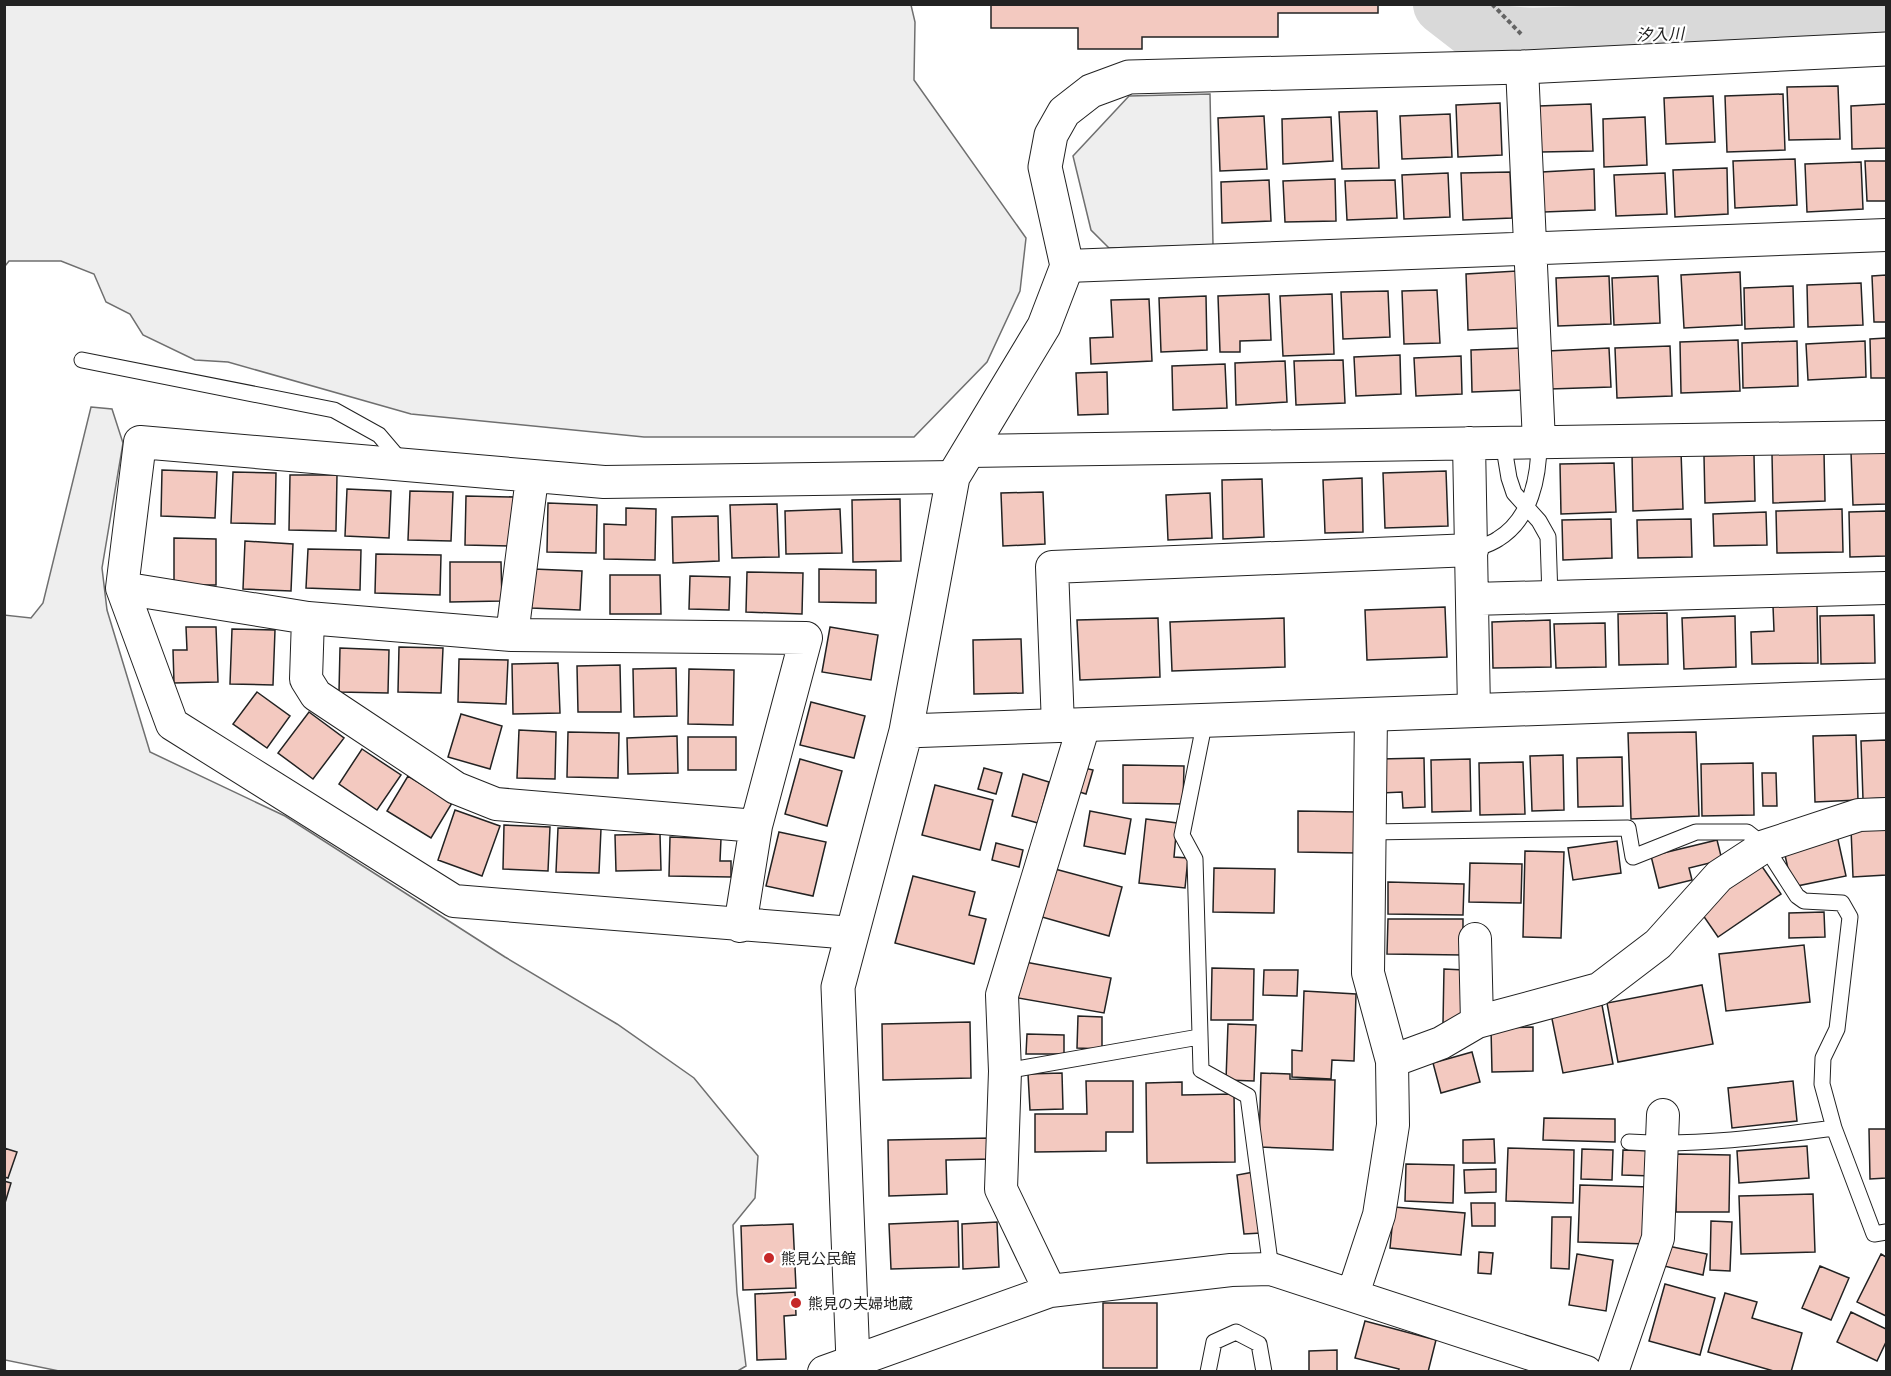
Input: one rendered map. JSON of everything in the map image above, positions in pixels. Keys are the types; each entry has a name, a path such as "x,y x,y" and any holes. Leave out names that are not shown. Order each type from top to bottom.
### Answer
{"street":[{"path":"1586,1371 1271,1269 1231,1270 1050,1291 838,1366 838,987 906,731 961,464 1044,326 1068,266 1045,166 1051,135 1064,112 1091,91 1130,76 1522,68 1887,49"},
{"path":"1522,68 1528,250 1539,442"},
{"path":"1068,266 1887,235"},
{"path":"852,933 740,926 453,901 172,724 122,588 140,442 404,464 532,478 604,482 961,464 1469,443 1887,437"},
{"path":"1469,443 1474,710"},
{"path":"512,635 532,478"},
{"path":"1050,1291 1001,1189 1005,1071 1002,995 1071,725 1052,567 1472,550"},
{"path":"122,588 308,618 512,635 806,638 756,826 740,926"},
{"path":"1473,599 1887,588"},
{"path":"308,618 306,679 316,694 456,788 496,804 756,826"},
{"path":"906,731 1887,696"},
{"path":"1353,1294 1379,1215 1393,1125 1392,1061 1368,973 1371,714"},
{"path":"1392,1061 1441,1043 1477,1022 1599,989 1658,944 1719,876 1765,846 1858,815 1887,814"},
{"path":"1475,939 1477,1022"},
{"path":"1612,1371 1658,1238 1662,1130"}],"lane":[{"path":"82,360 334,410 379,435 404,464"},
{"path":"1503,442 1514,494 1539,521 1548,537 1550,597"},
{"path":"1472,550 1500,538 1525,508 1534,491 1539,468 1539,442"},
{"path":"1205,720 1182,835 1195,859 1201,1070 1248,1096 1271,1269"},
{"path":"1370,832 1628,828 1633,857 1696,832 1747,832 1765,846 1797,896 1804,901 1842,903 1850,917 1837,1029 1823,1058 1822,1084 1834,1128 1875,1234 1887,1232"},
{"path":"1005,1071 1200,1037"},
{"path":"1629,1142 1662,1130 1765,1137 1834,1128"},
{"path":"1208,1371 1214,1342 1236,1332 1259,1344 1264,1371"}],"path":[{"path":"1492,4 1521,33"}],"shaded area":[{"path":"5,4 911,5 915,22 914,80 1026,238 1020,291 987,362 914,437 644,437 411,414 228,362 195,360 143,335 130,314 106,302 94,274 61,261 9,261 5,266"},
{"path":"1489,4 1783,5 1592,20"},
{"path":"1210,94 1213,245 1109,248 1091,230 1073,156 1129,96"},
{"path":"91,407 112,409 123,443 102,568 107,610 150,752 285,816 505,957 617,1024 694,1078 758,1156 755,1198 733,1225 737,1293 746,1366 736,1372 64,1372 5,1360 4,615 31,618 43,603"}],"building":[{"path":"991,4 1378,4 1378,13 1278,13 1278,37 1142,37 1142,49 1078,49 1078,28 991,28"},
{"path":"1838,86 1840,139 1789,140 1787,87"},
{"path":"1783,94 1785,150 1727,152 1725,96"},
{"path":"1713,96 1715,142 1666,144 1664,98"},
{"path":"1500,103 1502,155 1458,157 1456,105"},
{"path":"1591,104 1593,151 1541,152 1539,106"},
{"path":"1886,104 1886,148 1852,149 1851,106"},
{"path":"1377,111 1379,168 1342,169 1339,112"},
{"path":"1450,114 1452,157 1402,159 1400,116"},
{"path":"1264,116 1267,169 1220,171 1218,118"},
{"path":"1331,117 1333,161 1283,164 1282,119"},
{"path":"1645,117 1647,165 1604,167 1603,119"},
{"path":"1795,159 1797,205 1735,208 1733,161"},
{"path":"1865,161 1886,161 1886,201 1867,201"},
{"path":"1861,162 1863,209 1807,212 1805,164"},
{"path":"1727,168 1728,214 1675,217 1673,170"},
{"path":"1594,169 1595,210 1544,212 1542,172"},
{"path":"1510,172 1512,218 1463,220 1461,173"},
{"path":"1448,173 1450,217 1404,219 1402,175"},
{"path":"1665,173 1667,214 1616,216 1614,175"},
{"path":"1335,179 1336,221 1285,222 1283,181"},
{"path":"1269,180 1271,221 1222,223 1221,182"},
{"path":"1395,180 1397,218 1347,220 1345,181"},
{"path":"1517,271 1519,328 1468,330 1466,274"},
{"path":"1740,272 1742,325 1684,328 1681,275"},
{"path":"1886,275 1886,322 1874,322 1872,276"},
{"path":"1609,276 1611,324 1558,326 1556,278"},
{"path":"1658,276 1660,323 1614,325 1612,278"},
{"path":"1861,283 1863,325 1808,327 1807,285"},
{"path":"1793,286 1794,327 1745,329 1744,288"},
{"path":"1437,290 1440,343 1404,344 1402,291"},
{"path":"1388,291 1390,337 1343,339 1341,292"},
{"path":"1269,294 1271,340 1240,341 1240,352 1220,352 1218,296"},
{"path":"1332,294 1334,354 1283,356 1280,296"},
{"path":"1206,296 1207,350 1161,352 1159,298"},
{"path":"1149,299 1152,361 1091,364 1090,338 1113,337 1111,300"},
{"path":"1886,338 1886,378 1871,378 1870,339"},
{"path":"1738,340 1740,391 1681,393 1680,342"},
{"path":"1797,341 1798,386 1743,388 1742,343"},
{"path":"1865,341 1866,377 1808,380 1806,344"},
{"path":"1670,346 1672,396 1617,398 1615,348"},
{"path":"1522,348 1524,390 1472,392 1471,350"},
{"path":"1609,348 1611,387 1550,389 1548,351"},
{"path":"1400,355 1401,394 1356,396 1354,357"},
{"path":"1461,356 1462,394 1416,396 1414,358"},
{"path":"1343,360 1345,403 1296,405 1294,361"},
{"path":"1285,361 1287,402 1236,405 1235,363"},
{"path":"1225,364 1227,408 1173,410 1172,366"},
{"path":"1107,372 1108,414 1078,415 1076,373"},
{"path":"1681,451 1683,509 1633,511 1632,452"},
{"path":"1886,451 1886,504 1853,505 1851,452"},
{"path":"1824,452 1825,501 1773,503 1772,454"},
{"path":"1754,455 1755,501 1705,503 1704,456"},
{"path":"1614,463 1616,512 1561,514 1560,464"},
{"path":"162,470 217,472 215,518 161,516"},
{"path":"1446,471 1448,526 1385,528 1383,473"},
{"path":"233,472 276,473 275,524 231,523"},
{"path":"290,475 337,475 336,531 289,530"},
{"path":"1362,478 1363,532 1325,533 1323,480"},
{"path":"1262,479 1264,537 1223,539 1222,480"},
{"path":"347,489 391,491 389,538 345,536"},
{"path":"410,491 453,492 451,541 408,540"},
{"path":"1043,492 1045,544 1003,546 1001,493"},
{"path":"1210,493 1212,538 1168,540 1166,495"},
{"path":"466,496 514,497 513,546 465,545"},
{"path":"900,499 901,561 853,562 852,500"},
{"path":"548,503 597,505 596,553 547,552"},
{"path":"777,504 779,557 732,558 730,505"},
{"path":"626,508 656,509 655,560 604,559 604,524 626,525"},
{"path":"840,509 842,553 786,554 785,511"},
{"path":"1842,509 1843,552 1777,553 1776,511"},
{"path":"1886,511 1886,556 1850,557 1849,512"},
{"path":"1766,512 1767,545 1714,546 1713,514"},
{"path":"718,516 719,561 673,563 672,517"},
{"path":"1611,519 1612,558 1563,560 1562,520"},
{"path":"1691,519 1692,557 1638,558 1637,520"},
{"path":"174,538 216,539 216,585 174,585"},
{"path":"245,541 293,544 291,591 243,589"},
{"path":"308,549 361,550 360,590 306,588"},
{"path":"376,554 441,555 440,595 375,593"},
{"path":"450,562 501,562 502,601 450,602"},
{"path":"533,569 582,571 580,610 531,608"},
{"path":"819,569 876,570 876,603 819,602"},
{"path":"747,572 803,573 802,614 746,612"},
{"path":"610,575 660,575 661,614 610,614"},
{"path":"690,576 730,577 729,610 689,609"},
{"path":"1817,605 1818,663 1752,664 1751,632 1774,631 1773,606"},
{"path":"1445,607 1447,657 1367,660 1365,610"},
{"path":"1667,613 1668,664 1619,665 1618,614"},
{"path":"1874,615 1875,663 1821,664 1820,616"},
{"path":"1735,616 1736,667 1684,669 1682,618"},
{"path":"1158,618 1160,677 1080,680 1077,620"},
{"path":"1284,618 1285,667 1172,671 1170,622"},
{"path":"1550,620 1551,667 1493,668 1492,622"},
{"path":"1605,623 1606,667 1556,668 1554,624"},
{"path":"186,627 216,627 218,682 174,683 173,650 187,650"},
{"path":"830,627 878,635 871,680 822,672"},
{"path":"232,629 275,630 273,685 230,684"},
{"path":"1021,639 1023,693 974,694 973,640"},
{"path":"399,647 443,648 441,693 398,692"},
{"path":"340,648 389,650 388,693 339,692"},
{"path":"459,659 508,660 506,704 458,702"},
{"path":"558,663 560,713 513,714 512,664"},
{"path":"620,665 621,712 578,712 577,666"},
{"path":"676,668 677,716 634,717 633,669"},
{"path":"689,669 734,670 733,725 688,724"},
{"path":"257,692 290,716 267,748 233,724"},
{"path":"811,702 865,716 854,758 800,745"},
{"path":"309,712 344,738 313,779 278,753"},
{"path":"461,714 502,726 490,769 448,757"},
{"path":"519,730 556,732 555,779 517,778"},
{"path":"568,732 619,733 618,778 567,777"},
{"path":"1696,732 1699,816 1631,819 1628,733"},
{"path":"1856,735 1858,800 1815,802 1813,736"},
{"path":"677,736 678,773 628,774 627,738"},
{"path":"688,737 736,737 736,770 688,770"},
{"path":"1886,740 1886,798 1863,799 1861,741"},
{"path":"362,749 401,775 377,810 339,784"},
{"path":"1563,755 1564,810 1532,811 1530,756"},
{"path":"1622,757 1623,806 1578,807 1577,758"},
{"path":"1424,758 1425,807 1403,808 1402,792 1381,793 1380,759"},
{"path":"800,759 842,771 827,826 785,814"},
{"path":"1470,759 1471,811 1432,812 1431,760"},
{"path":"1523,762 1525,814 1480,815 1479,763"},
{"path":"1753,763 1754,815 1702,816 1701,764"},
{"path":"1123,765 1184,766 1183,804 1123,803"},
{"path":"1076,766 1093,770 1086,794 1070,789"},
{"path":"984,768 1002,773 996,794 978,789"},
{"path":"1762,773 1776,773 1777,806 1763,806"},
{"path":"1023,774 1049,782 1038,823 1012,816"},
{"path":"408,776 452,803 431,838 387,811"},
{"path":"935,785 993,800 980,850 922,835"},
{"path":"455,810 500,826 482,876 438,860"},
{"path":"1090,811 1131,819 1125,854 1084,846"},
{"path":"1298,811 1358,812 1358,853 1298,852"},
{"path":"1146,819 1177,823 1174,857 1188,858 1185,888 1139,883"},
{"path":"504,825 550,827 548,871 503,869"},
{"path":"1886,826 1886,875 1853,877 1851,829"},
{"path":"558,828 601,829 599,873 556,872"},
{"path":"779,832 826,842 813,896 766,886"},
{"path":"660,834 661,870 616,871 615,835"},
{"path":"1837,835 1846,876 1792,887 1783,846"},
{"path":"670,837 721,839 720,861 731,861 731,877 669,876"},
{"path":"1717,840 1722,860 1689,868 1692,880 1659,888 1651,856"},
{"path":"1617,841 1621,873 1573,880 1568,848"},
{"path":"996,843 1023,850 1019,867 992,860"},
{"path":"1525,851 1564,852 1561,938 1523,937"},
{"path":"1470,863 1522,864 1521,903 1469,902"},
{"path":"1761,865 1781,894 1718,937 1698,908"},
{"path":"1214,868 1275,869 1274,913 1213,912"},
{"path":"1055,869 1122,887 1109,936 1042,917"},
{"path":"913,876 975,892 969,915 986,919 974,964 895,943"},
{"path":"1388,882 1464,884 1463,915 1388,914"},
{"path":"1824,912 1825,937 1789,938 1789,913"},
{"path":"1388,919 1463,919 1463,955 1387,954"},
{"path":"1804,945 1810,1002 1726,1011 1719,954"},
{"path":"1025,962 1111,978 1104,1013 1018,998"},
{"path":"1212,968 1254,969 1253,1020 1211,1020"},
{"path":"1444,969 1464,970 1463,1023 1443,1023"},
{"path":"1264,970 1298,970 1297,996 1263,995"},
{"path":"1702,985 1713,1044 1618,1062 1607,1003"},
{"path":"1304,991 1356,994 1354,1061 1332,1060 1331,1079 1292,1077 1292,1050 1302,1051"},
{"path":"1602,1005 1613,1064 1563,1073 1551,1014"},
{"path":"1078,1016 1102,1017 1102,1049 1077,1048"},
{"path":"970,1022 971,1078 883,1080 882,1024"},
{"path":"1228,1024 1256,1025 1254,1081 1226,1080"},
{"path":"1533,1027 1533,1071 1492,1072 1491,1028"},
{"path":"1027,1034 1064,1035 1064,1054 1026,1054"},
{"path":"1472,1052 1480,1082 1441,1093 1433,1063"},
{"path":"1062,1073 1063,1109 1030,1110 1028,1074"},
{"path":"1261,1073 1290,1074 1290,1079 1335,1080 1333,1150 1259,1147"},
{"path":"1086,1081 1133,1081 1133,1132 1106,1132 1106,1151 1035,1152 1035,1114 1087,1114"},
{"path":"1793,1081 1797,1121 1732,1128 1728,1088"},
{"path":"1182,1082 1182,1095 1234,1094 1235,1162 1147,1163 1146,1083"},
{"path":"1544,1118 1615,1119 1615,1142 1543,1140"},
{"path":"1869,1129 1886,1129 1886,1178 1870,1179"},
{"path":"991,1138 992,1159 946,1160 947,1194 889,1196 888,1140"},
{"path":"1494,1139 1495,1163 1463,1163 1463,1140"},
{"path":"1807,1146 1809,1178 1739,1183 1737,1151"},
{"path":"4,1148 17,1152 8,1178 4,1177"},
{"path":"1508,1148 1574,1150 1573,1203 1506,1201"},
{"path":"1582,1149 1613,1150 1612,1180 1581,1179"},
{"path":"1623,1150 1653,1151 1652,1176 1622,1175"},
{"path":"1677,1154 1730,1155 1729,1212 1676,1212"},
{"path":"1406,1164 1454,1165 1453,1203 1405,1201"},
{"path":"1496,1169 1496,1192 1465,1193 1464,1170"},
{"path":"1254,1172 1261,1233 1244,1234 1237,1175"},
{"path":"4,1181 11,1183 5,1203 4,1202"},
{"path":"1580,1185 1649,1187 1648,1244 1578,1242"},
{"path":"1813,1194 1815,1252 1741,1254 1739,1196"},
{"path":"1471,1203 1495,1203 1495,1226 1472,1226"},
{"path":"1394,1207 1465,1213 1461,1255 1390,1248"},
{"path":"1552,1217 1571,1217 1569,1269 1551,1268"},
{"path":"958,1221 959,1267 891,1269 889,1224"},
{"path":"1711,1221 1732,1222 1730,1271 1710,1270"},
{"path":"997,1222 999,1267 963,1269 962,1224"},
{"path":"793,1224 796,1288 743,1290 741,1226"},
{"path":"1668,1246 1707,1254 1703,1275 1664,1266"},
{"path":"1479,1252 1493,1253 1491,1274 1478,1273"},
{"path":"1577,1254 1613,1260 1606,1311 1569,1305"},
{"path":"1881,1254 1886,1257 1886,1316 1857,1302"},
{"path":"1820,1266 1849,1278 1831,1320 1802,1308"},
{"path":"1665,1284 1715,1298 1700,1355 1649,1341"},
{"path":"795,1292 796,1315 784,1316 786,1359 757,1360 755,1294"},
{"path":"1725,1293 1757,1302 1752,1318 1802,1333 1791,1372 1777,1372 1708,1352"},
{"path":"1103,1303 1157,1303 1157,1368 1103,1368"},
{"path":"1851,1312 1886,1329 1886,1342 1877,1361 1837,1342"},
{"path":"1365,1321 1436,1340 1428,1372 1398,1372 1399,1369 1355,1358"},
{"path":"1337,1350 1337,1372 1309,1372 1309,1351"}],"waterway":[{"name":"汐入川","path":"1444,4 1484,35 1530,39 1886,25"}],"place":[{"name":"熊見公民館","path":"769,1258"},
{"name":"熊見の夫婦地蔵","path":"796,1303"}]}
